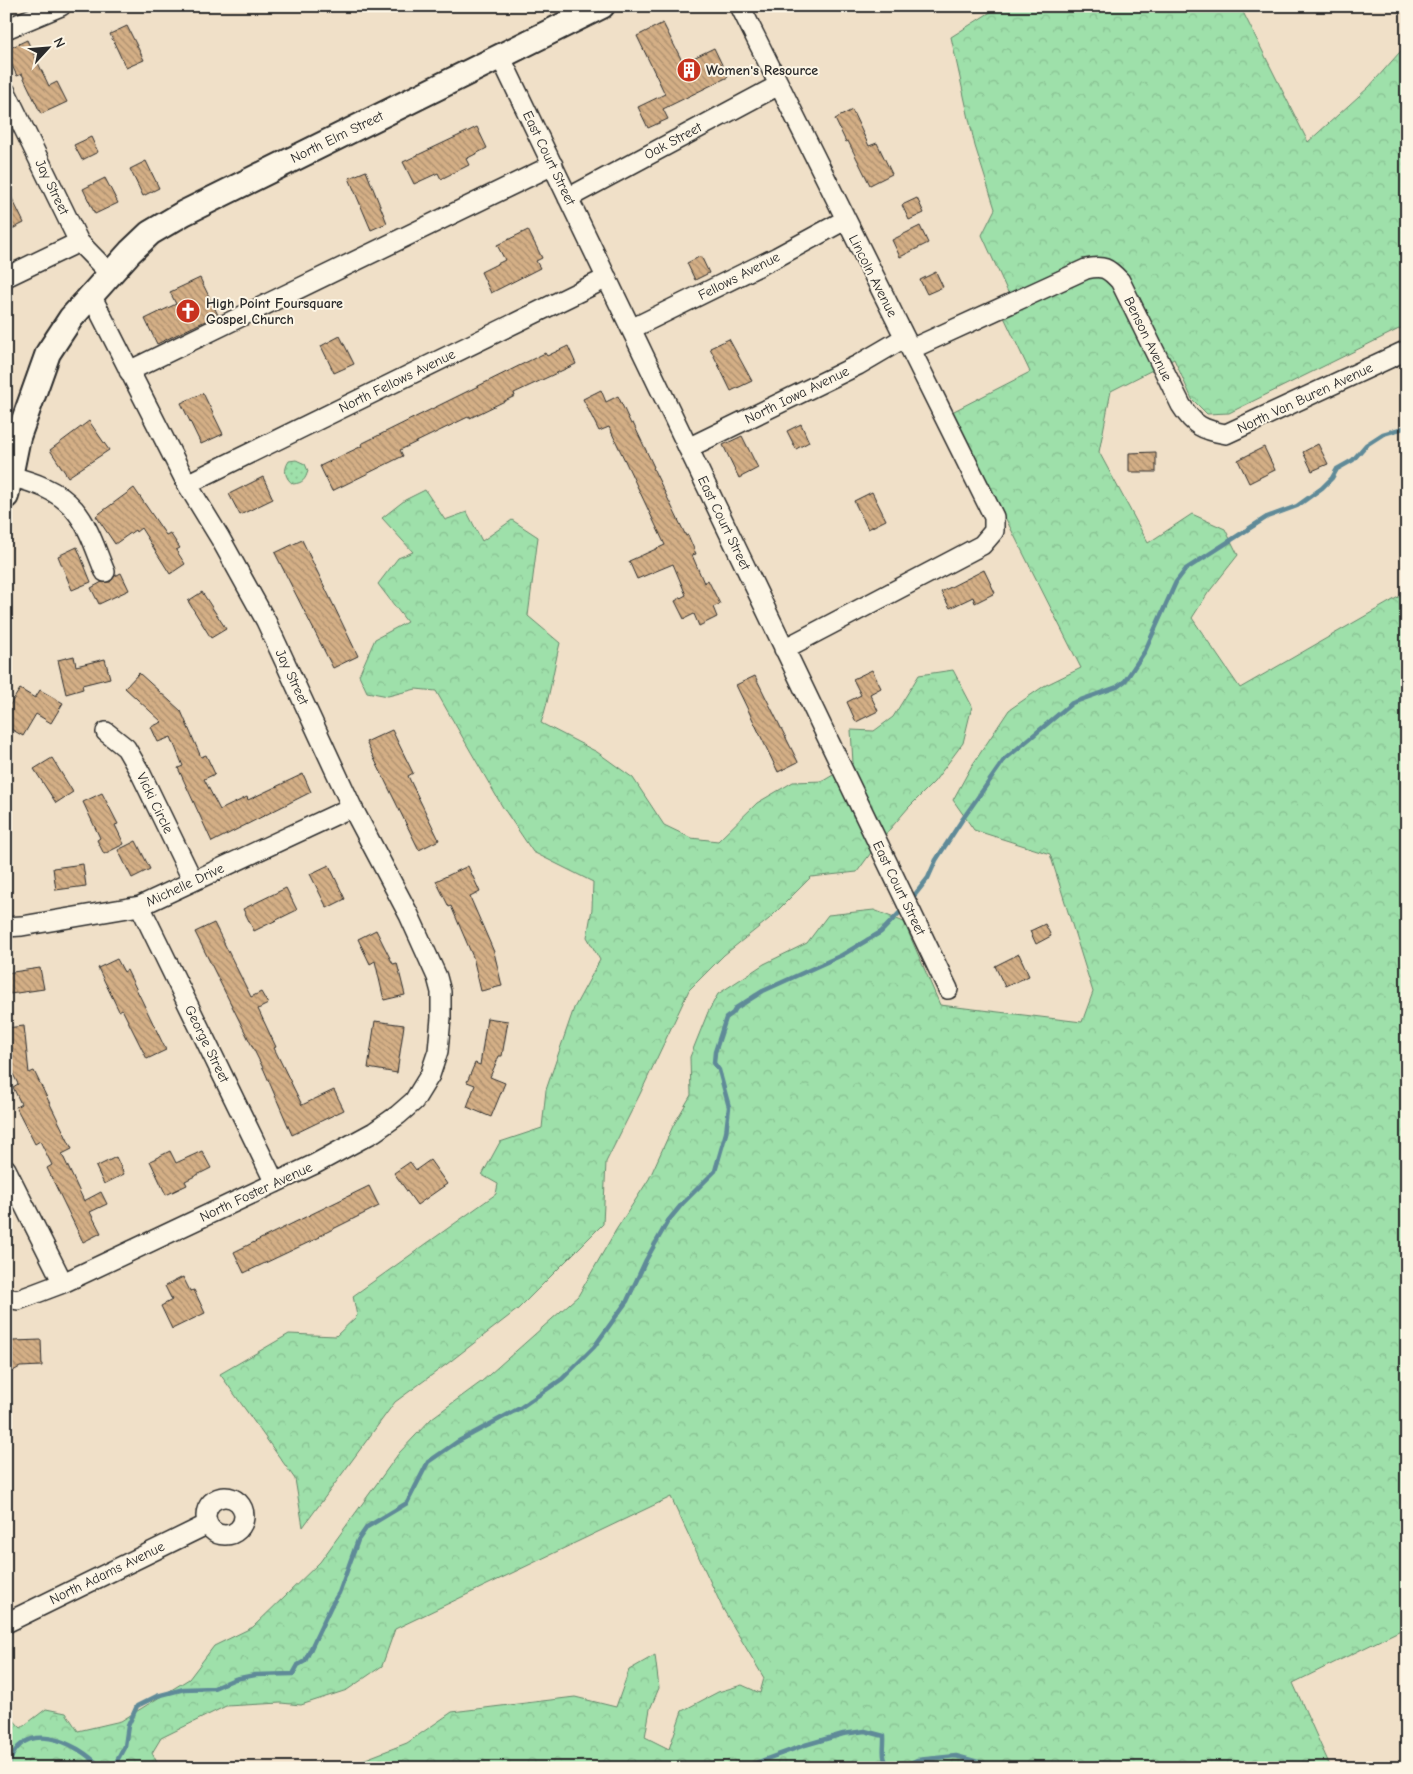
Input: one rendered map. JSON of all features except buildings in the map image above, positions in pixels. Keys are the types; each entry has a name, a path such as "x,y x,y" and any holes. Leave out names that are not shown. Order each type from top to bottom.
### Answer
{"main road":[{"name":"North Elm Street","path":"8,486 18,437 48,353 71,318 150,233 184,213 602,6"}],"street":[{"path":"6,29 62,6"},
{"name":"Lincoln Avenue","path":"740,6 994,517 994,531 982,545 784,649"},
{"name":"East Court Street","path":"500,56 948,990"},
{"name":"Oak Street","path":"568,198 779,85"},
{"name":"Jay Street","path":"6,92 79,242 110,274"},
{"path":"129,371 552,166"},
{"name":"Fellows Avenue","path":"631,329 777,257 845,220"},
{"path":"6,277 79,242"},
{"name":"Benson Avenue","path":"1086,269 1098,266 1110,271 1120,282 1181,406 1190,418 1202,428"},
{"name":"North Iowa Avenue","path":"688,448 858,365 1086,269"},
{"name":"North Fellows Avenue","path":"186,484 607,278"},
{"name":"Jay Street","path":"91,295 186,484 220,538 266,621 352,807 409,915 437,977 441,992 441,1018 438,1051 430,1075"},
{"name":"North Van Buren Avenue","path":"1202,428 1226,434 1407,350"},
{"path":"8,486 33,482 56,494 74,509 88,532 105,572"},
{"name":"Vicki Circle","path":"106,732 126,748 141,774 193,881"},
{"name":"Michelle Drive","path":"6,927 140,906 352,807"},
{"name":"George Street","path":"140,906 275,1183"},
{"name":"North Foster Avenue","path":"6,1298 18,1300 63,1283 315,1164 374,1132 398,1115 414,1101 430,1075"},
{"path":"6,1169 63,1283"},
{"name":"North Adams Avenue","path":"6,1623 208,1524"}],"green space":[{"path":"1000,6 1240,6 1308,142 1369,87 1407,44 1407,325 1229,413 1207,414 1192,399 1174,359 1111,391 1099,452 1148,543 1192,514 1225,529 1238,555 1208,593 1192,618 1240,688 1407,592 1407,1627 1293,1683 1331,1768 367,1768 363,1760 407,1743 452,1712 575,1697 616,1707 629,1670 655,1655 659,1688 650,1709 645,1737 669,1749 682,1711 718,1692 742,1685 760,1693 764,1678 723,1609 671,1497 395,1629 382,1666 347,1690 301,1705 281,1703 226,1706 161,1738 152,1753 160,1768 6,1768 6,1712 21,1728 46,1709 66,1713 78,1731 121,1721 189,1679 214,1646 253,1627 320,1562 399,1453 432,1418 481,1382 578,1296 616,1230 649,1179 673,1126 691,1095 690,1057 708,1012 718,994 764,964 807,943 828,915 874,910 904,922 940,1005 1082,1022 1093,992 1050,854 974,830 953,800 971,767 1009,710 1044,686 1081,668 952,412 1030,372 1004,317 1016,310 982,235 995,209 975,146 951,37"},
{"path":"296,460 305,464 308,471 303,480 293,484 288,479 286,471 289,461"},
{"path":"425,490 445,520 467,512 482,541 512,520 538,537 528,616 560,643 541,723 597,752 633,778 664,825 691,838 718,841 757,803 793,782 823,781 853,763 851,730 874,731 893,717 919,675 953,670 972,706 963,743 934,782 909,807 878,843 857,872 811,877 769,919 724,955 689,990 606,1162 603,1224 518,1309 395,1402 303,1527 295,1479 220,1374 289,1334 336,1336 357,1316 353,1296 496,1194 498,1184 482,1175 500,1142 542,1128 546,1090 574,1008 600,960 587,937 592,909 593,882 533,852 502,806 436,691 416,689 388,696 367,692 359,675 375,639 407,622 378,584 398,558 413,552 382,518 405,500"}],"waterway":[{"path":"910,901 928,878 936,860 1004,760 1072,703 1117,687 1125,681 1145,651 1176,582 1186,569 1267,517 1297,506 1322,488 1332,478 1337,469 1353,460 1366,445 1383,434 1407,427"},
{"path":"113,1768 125,1746 128,1726 137,1706 157,1696 184,1689 214,1688 235,1679 255,1675 293,1674 298,1665 305,1661 339,1593 358,1540 367,1527 407,1503 428,1462 457,1442 520,1408 562,1379 594,1347 627,1301 646,1260 668,1221 715,1171 726,1133 729,1107 719,1070 714,1063 715,1052 726,1018 736,1008 763,991 842,955 881,932 904,908"},
{"path":"742,1768 805,1745 843,1734 865,1731 884,1736 885,1759 894,1768"},
{"path":"8,1768 14,1752 24,1742 36,1738 50,1738 64,1742 91,1758 101,1768"},
{"path":"900,1768 917,1760 956,1756 993,1766 1032,1768"}],"place":[{"name":"Women's Resource","path":"689,70"},
{"name":"High Point Foursquare Gospel Church","path":"188,311"}]}
